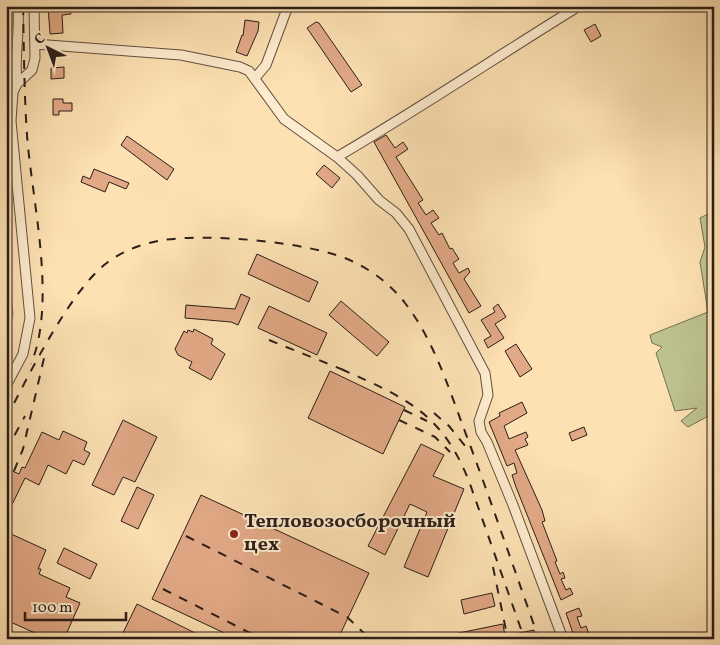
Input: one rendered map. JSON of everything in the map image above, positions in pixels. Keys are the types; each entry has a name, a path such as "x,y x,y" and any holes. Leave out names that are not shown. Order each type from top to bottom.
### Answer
{"street":[{"path":"17,84 15,68 19,20 18,6"},
{"path":"6,386 23,354 30,318 11,121 13,92 17,84 32,70 35,44 34,6"},
{"path":"255,78 266,65 288,6"},
{"path":"337,157 422,107 503,53 579,6"},
{"path":"35,44 181,55 240,67 255,78 284,119 337,157 357,175 379,200 396,214 409,229 485,374 488,395 479,421 481,432 513,505 563,639"}],"green space":[{"path":"714,211 714,413 688,427 681,421 697,408 675,411 656,353 662,347 652,343 650,335 708,312 700,262 705,247 700,218"}],"shaded area":[{"path":"6,239 13,314 6,346"}],"building":[{"path":"48,6 70,9 71,14 62,15 63,33 50,34"},
{"path":"245,20 259,22 258,31 247,56 236,52 243,36"},
{"path":"316,22 319,23 362,85 351,92 307,28"},
{"path":"595,24 601,36 591,42 584,30"},
{"path":"64,67 64,78 51,79 51,68"},
{"path":"53,99 63,99 63,103 72,103 72,111 59,111 59,115 53,115"},
{"path":"386,135 395,148 403,142 408,149 396,157 423,200 418,203 426,215 433,210 439,218 431,223 439,235 442,233 450,249 452,248 459,259 453,263 459,273 468,268 470,272 464,279 481,306 469,313 374,142"},
{"path":"127,136 174,169 167,180 121,145"},
{"path":"324,165 340,178 332,188 316,174"},
{"path":"94,169 129,183 126,189 109,182 105,192 81,182 83,176 90,179"},
{"path":"257,254 318,282 309,302 248,274"},
{"path":"241,294 250,298 238,325 231,322 185,318 186,305 235,309"},
{"path":"341,301 389,342 377,356 329,315"},
{"path":"498,304 506,317 495,324 504,338 488,348 484,340 491,336 481,320 495,312 493,308"},
{"path":"269,306 327,333 317,355 258,328"},
{"path":"194,329 213,339 211,344 225,354 211,380 189,368 192,362 178,355 175,349 184,331 187,333 188,330 193,332"},
{"path":"516,344 532,369 520,377 505,351"},
{"path":"330,371 405,407 383,454 308,418"},
{"path":"522,402 527,413 504,426 509,439 526,432 528,437 525,439 528,445 515,450 542,510 545,521 542,522 557,561 555,562 560,574 563,572 565,578 561,579 566,590 570,588 573,594 561,600 516,487 512,475 517,473 514,463 507,466 489,422 500,416 499,413"},
{"path":"123,420 157,437 135,482 123,477 114,495 92,485"},
{"path":"584,427 587,435 572,441 569,433"},
{"path":"63,431 87,442 84,450 90,453 84,465 73,460 66,474 48,465 39,485 25,478 6,517 8,469 19,474 22,467 25,468 42,432 59,440"},
{"path":"421,444 444,455 433,476 464,489 428,577 404,567 427,512 410,504 385,555 368,546"},
{"path":"137,487 154,495 138,529 121,521"},
{"name":"Тепловозосборочный цех","path":"201,495 369,573 338,639 237,639 152,599"},
{"path":"11,534 46,550 38,569 41,569 39,574 70,588 66,597 80,603 64,639 33,639 35,633 6,620 6,545"},
{"path":"64,548 97,564 90,579 57,563"},
{"path":"492,593 495,606 464,614 461,600"},
{"path":"137,604 207,639 120,639"},
{"path":"579,608 582,616 577,617 581,628 586,626 589,634 575,639 566,613"},
{"path":"503,624 505,636 534,630 536,639 444,639 444,636"}],"railway":[{"path":"23,6 27,135 41,251 42,282 42,311 38,339 31,364"},
{"path":"6,419 51,334 65,312 94,275 108,262 127,251 164,240 183,238 233,239 288,244 314,249 354,262 382,280 400,296 415,317 432,347 474,455 539,639"},
{"path":"269,340 346,371"},
{"path":"14,471 23,449 44,358"},
{"path":"341,369 403,399 420,411 448,440 470,484 522,632"},
{"path":"404,410 427,421"},
{"path":"434,413 449,426 466,447"},
{"path":"6,451 25,416"},
{"path":"399,420 435,437 450,452"},
{"path":"186,536 347,617 370,639"},
{"path":"493,567 507,635"},
{"path":"163,589 262,639"},
{"path":"340,635 349,639"}],"place":[{"name":"Тепловозосборочный цех","path":"234,534"}]}
